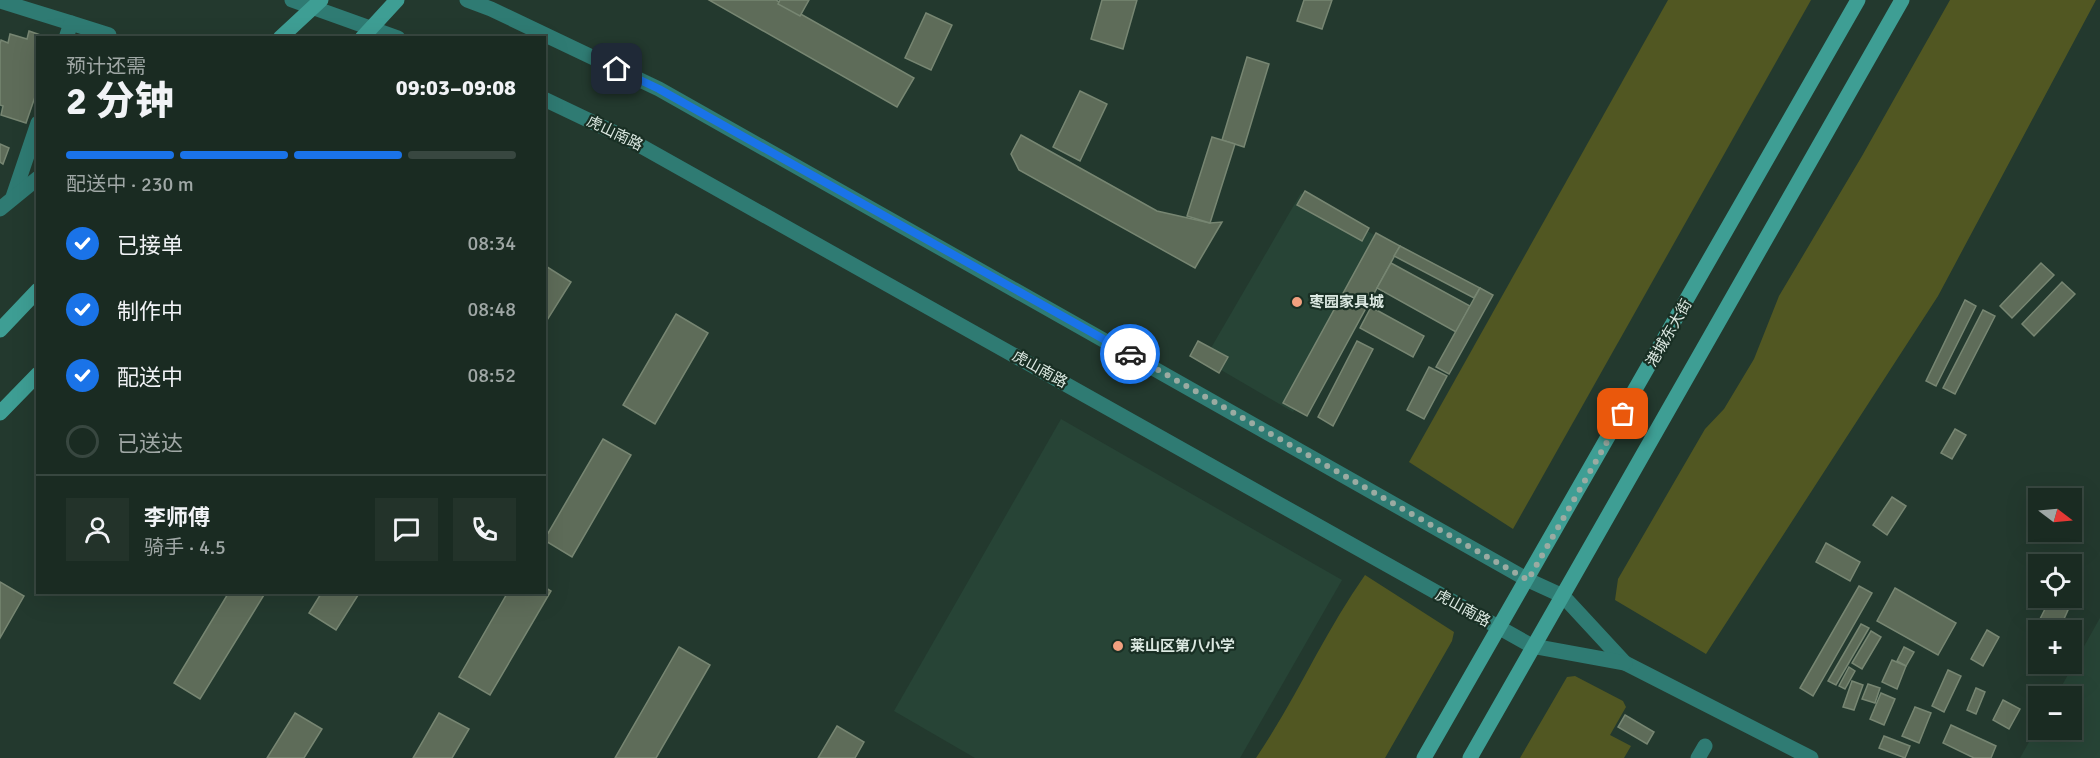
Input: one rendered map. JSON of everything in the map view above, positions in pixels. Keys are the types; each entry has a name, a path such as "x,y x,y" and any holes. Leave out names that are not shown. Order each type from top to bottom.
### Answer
{"main road":[{"path":"366,33 397,0"},
{"name":"港城东大街","path":"1424,758 1528,580 1858,0"},
{"path":"1470,758 1902,0"},
{"path":"282,36 317,4"},
{"path":"0,330 36,292"},
{"path":"0,413 36,376"}],"street":[{"path":"292,0 317,4 366,33 385,36"},
{"path":"467,0 491,9 659,89 1528,580 1563,596 1625,663 1811,758"},
{"path":"0,1 69,30 109,36"},
{"name":"虎山南路","path":"546,100 632,141 1532,646 1625,663"},
{"path":"13,196 36,129"},
{"path":"0,208 36,179"}],"shaded area":[{"name":"枣园家具城","path":"1301,193 1390,244 1293,412 1204,360"},
{"name":"莱山区第八小学","path":"1061,419 1342,580 1240,758 975,758 894,711"},
{"path":"2100,618 2100,758 2020,758 2030,740 2082,740 2082,686 2062,686 2068,674 2082,674 2082,650"}],"green space":[{"path":"1668,0 1811,0 1513,529 1409,462"},
{"path":"1950,0 2096,0 1938,296 1706,654 1615,600 1618,579 1705,429 1724,409 1754,359 1779,296 1862,156"},
{"path":"1365,575 1454,632 1452,641 1385,758 1256,758 1336,620"},
{"path":"1575,676 1623,701 1626,707 1610,735 1631,746 1624,758 1520,758 1567,677"}],"building":[{"path":"709,0 776,0 914,78 897,107"},
{"path":"780,0 809,0 800,16 778,4"},
{"path":"1102,0 1137,0 1123,49 1091,39"},
{"path":"1304,0 1332,0 1322,29 1297,21"},
{"path":"926,13 952,25 931,70 905,58"},
{"path":"29,31 43,36 36,36 36,94 26,123 1,115 3,106 0,105 0,44 1,40 8,43 10,34 27,39"},
{"path":"1247,57 1269,64 1244,147 1222,140"},
{"path":"1080,91 1107,104 1080,161 1053,147"},
{"path":"1021,135 1157,211 1210,223 1222,222 1195,268 1019,170 1011,154"},
{"path":"1212,137 1235,144 1210,223 1187,216"},
{"path":"0,144 9,148 3,164 0,162"},
{"path":"1305,191 1369,228 1362,241 1297,205"},
{"path":"1376,233 1400,246 1307,416 1283,403"},
{"path":"1400,246 1480,288 1474,298 1394,256"},
{"path":"1391,263 1470,306 1456,332 1377,288"},
{"path":"2041,263 2054,275 2012,318 2000,306"},
{"path":"546,266 571,282 546,322"},
{"path":"2062,282 2075,294 2034,336 2022,324"},
{"path":"1480,288 1493,295 1449,374 1436,367"},
{"path":"1965,300 1976,306 1936,386 1926,381"},
{"path":"1371,307 1424,336 1413,357 1360,328"},
{"path":"1983,310 1995,316 1955,394 1943,388"},
{"path":"676,314 708,333 655,424 623,405"},
{"path":"1198,341 1228,357 1219,373 1190,356"},
{"path":"1357,341 1373,349 1333,426 1318,417"},
{"path":"1429,367 1447,376 1424,419 1407,410"},
{"path":"1955,429 1966,435 1952,459 1941,453"},
{"path":"603,439 631,455 572,557 546,541 546,537"},
{"path":"1892,497 1906,506 1887,535 1873,525"},
{"path":"1826,543 1860,562 1850,581 1816,562"},
{"path":"0,582 24,596 0,638"},
{"path":"1859,586 1872,593 1813,696 1800,688"},
{"path":"546,588 551,591 490,695 459,677 507,594 546,594"},
{"path":"1895,588 1956,623 1938,655 1877,621"},
{"path":"228,594 264,595 200,699 174,683"},
{"path":"321,594 359,594 336,630 309,613"},
{"path":"2046,608 2068,610 2064,620 2040,620"},
{"path":"1861,624 1869,628 1836,685 1828,681"},
{"path":"1987,630 1999,637 1983,666 1971,659"},
{"path":"1871,631 1881,637 1862,669 1852,663"},
{"path":"679,647 710,665 656,758 615,758"},
{"path":"1904,647 1914,652 1906,666 1897,661"},
{"path":"1892,660 1906,666 1897,689 1882,682"},
{"path":"1849,667 1855,671 1845,689 1839,686"},
{"path":"1948,670 1961,676 1944,712 1932,706"},
{"path":"1852,681 1863,685 1854,710 1843,707"},
{"path":"1868,684 1880,688 1875,703 1862,699"},
{"path":"1976,688 1985,692 1976,714 1967,710"},
{"path":"1881,693 1895,699 1884,725 1870,719"},
{"path":"2003,700 2020,709 2009,729 1993,720"},
{"path":"1915,707 1931,713 1919,743 1902,736"},
{"path":"295,713 322,729 304,758 267,758"},
{"path":"439,713 469,729 452,758 413,758"},
{"path":"1625,715 1654,732 1647,744 1618,727"},
{"path":"1951,725 1996,746 1991,758 1974,758 1943,743"},
{"path":"837,726 864,742 855,758 818,758"},
{"path":"1884,736 1910,746 1905,758 1879,748"}],"way so far":[{"path":"1130,354 1528,580 1623,414"}],"place":[{"name":"枣园家具城","path":"1297,302"},
{"name":"莱山区第八小学","path":"1118,646"}],"route":[{"path":"617,69 659,89 1130,354"}]}
